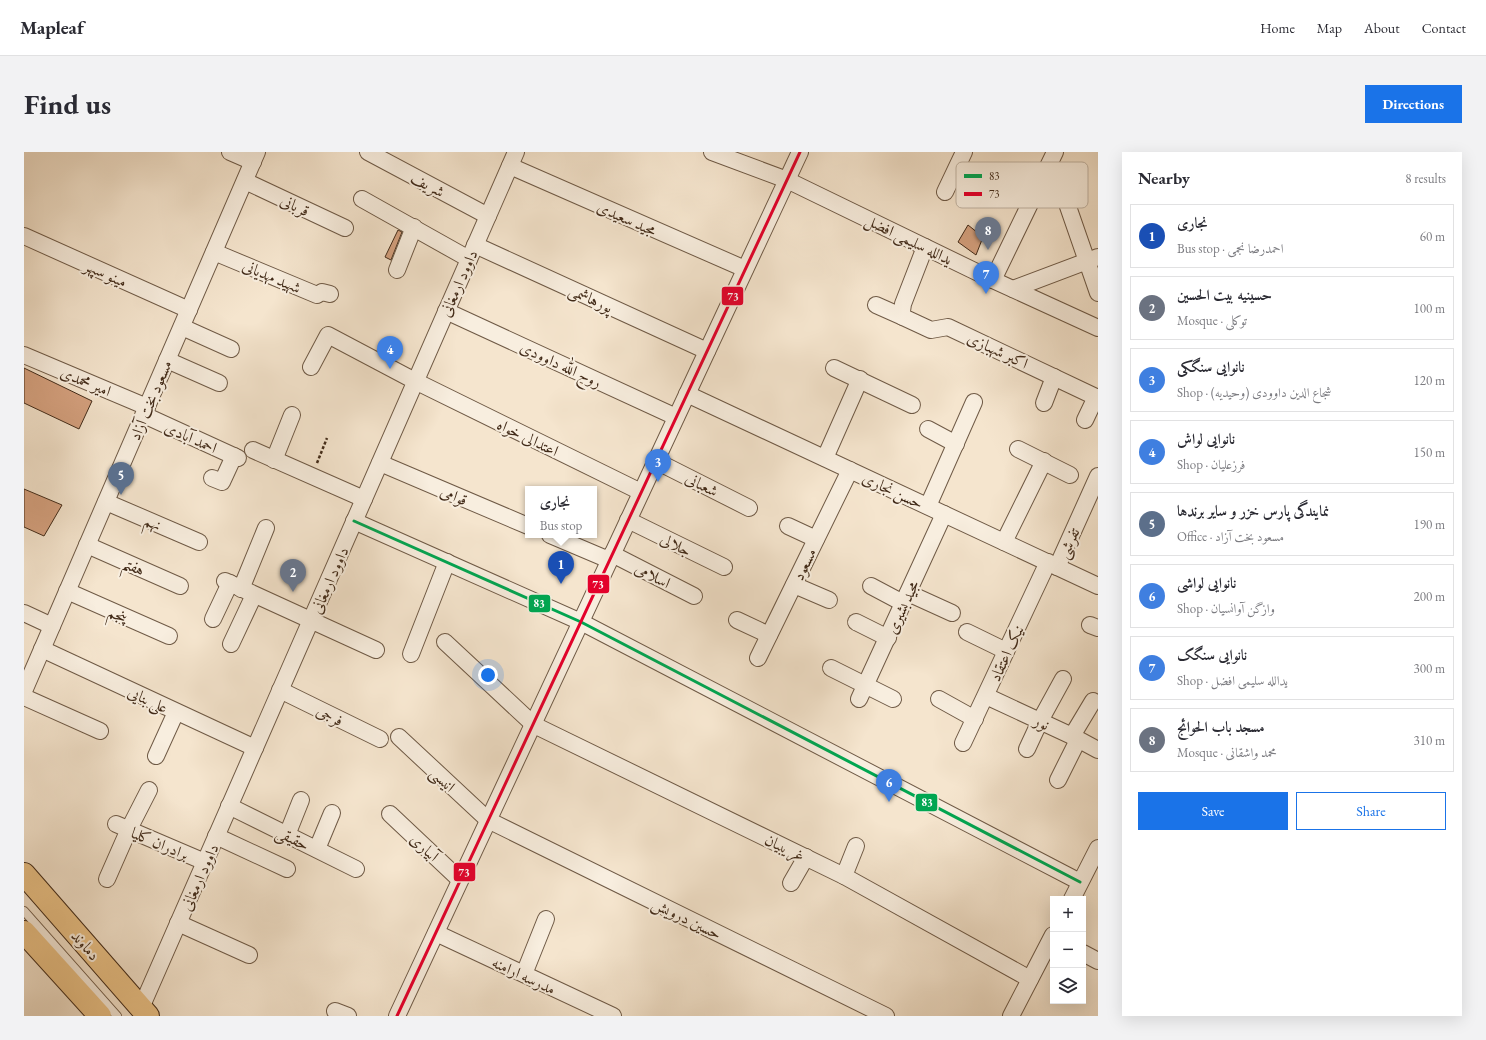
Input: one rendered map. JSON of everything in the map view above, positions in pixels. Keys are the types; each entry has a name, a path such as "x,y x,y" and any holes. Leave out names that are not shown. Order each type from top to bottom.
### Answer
{"main road":[{"name":"دماوند","path":"24,874 145,1012"},
{"path":"24,932 100,1016"}],"street":[{"path":"230,152 255,157"},
{"name":"شریف","path":"368,152 488,216"},
{"name":"یدالله سلیمی افضل","path":"712,152 787,180 993,280 1098,328"},
{"path":"397,1016 800,152"},
{"path":"959,162 964,152"},
{"path":"1050,162 1055,152"},
{"name":"مسعود بخت آزاد","path":"24,691 255,157"},
{"name":"داوود ارمغانی","path":"145,1012 178,923 513,159"},
{"name":"مجید سعیدی","path":"513,159 745,269"},
{"path":"945,192 956,169"},
{"name":"قربانی","path":"245,181 345,228"},
{"name":"پورهاشمی","path":"362,199 414,227 707,351"},
{"path":"993,280 1028,208"},
{"path":"1070,208 1093,259 1098,293"},
{"path":"397,270 414,227"},
{"name":"مینو سپهر","path":"24,236 189,310"},
{"path":"902,314 925,247"},
{"name":"شهید مهدیانی","path":"214,252 317,295 322,292 330,294"},
{"path":"1013,289 1093,259"},
{"name":"اکبر شهبازی","path":"876,304 902,314 931,330 948,327 1097,398"},
{"name":"روح الله داوودی","path":"446,311 676,417"},
{"path":"182,327 231,349"},
{"name":"اعتدالی خواه","path":"311,367 328,335 415,382 641,492"},
{"name":"امیر محمدی","path":"24,355 146,411"},
{"path":"167,360 219,383"},
{"path":"834,368 860,379 912,405"},
{"path":"1044,402 1054,377"},
{"path":"825,458 860,379"},
{"name":"حسن نجاری","path":"687,394 1098,586"},
{"path":"1085,420 1097,398"},
{"path":"928,506 974,402"},
{"name":"احمد آبادی","path":"146,411 236,457 222,482 212,478"},
{"path":"274,460 292,415"},
{"path":"928,429 956,444"},
{"path":"1018,449 1070,475"},
{"path":"253,450 364,499"},
{"name":"شعبانی","path":"656,460 749,508"},
{"path":"1004,542 1044,461"},
{"name":"قوامی","path":"380,464 525,525"},
{"name":"مسعود","path":"758,658 850,470"},
{"name":"تفرشی","path":"1052,564 1098,476"},
{"name":"نهم","path":"106,502 199,542"},
{"name":"مجید بشیری","path":"862,692 944,514"},
{"name":"جلالی","path":"628,520 724,567"},
{"path":"354,521 581,622 1080,882"},
{"path":"788,526 816,539"},
{"path":"213,618 237,587 266,528"},
{"path":"558,538 611,557"},
{"name":"هفتم","path":"87,545 180,586"},
{"name":"اسلامی","path":"611,557 694,596"},
{"path":"411,654 447,562"},
{"name":"نیک اعتقاد","path":"964,743 1006,652 1052,564"},
{"path":"794,585 829,600"},
{"path":"871,586 952,613"},
{"path":"237,587 376,650"},
{"path":"231,644 237,587"},
{"name":"پنجم","path":"68,592 169,636"},
{"path":"24,612 52,626"},
{"path":"737,620 769,635"},
{"path":"856,622 888,638"},
{"path":"967,632 1006,652"},
{"name":"غریبیان","path":"445,642 534,724 844,876 1030,979"},
{"name":"علی بنایی","path":"42,649 255,748"},
{"path":"831,668 862,692 893,699"},
{"path":"1027,749 1040,721 1063,679"},
{"name":"فرجی","path":"280,690 380,739"},
{"name":"نور","path":"986,696 1098,750"},
{"path":"24,697 100,732"},
{"path":"939,698 975,719"},
{"path":"1058,780 1075,738 1093,701"},
{"path":"156,756 176,712"},
{"name":"انیسی","path":"399,738 488,820"},
{"path":"107,879 122,826 149,790"},
{"path":"287,835 301,800"},
{"name":"حقیقی","path":"229,806 356,869"},
{"path":"317,849 332,813"},
{"name":"آبیاری","path":"390,814 460,880"},
{"name":"حسین درویش","path":"488,820 886,1016"},
{"name":"برادران کلیا","path":"122,826 205,862"},
{"path":"216,836 287,869"},
{"path":"844,876 856,846"},
{"path":"1073,896 1096,856"},
{"path":"791,883 806,857"},
{"path":"524,974 546,919"},
{"path":"178,923 249,955"},
{"name":"مدرسه ارامنه","path":"436,933 613,1016"},
{"path":"1011,1016 1050,941"},
{"path":"1086,955 1098,961"}],"lane":[{"path":"24,911 117,1016"},
{"path":"24,923 107,1016"}],"path":[{"path":"312,476 326,438"}],"building":[{"path":"968,225 983,237 976,255 958,242"},
{"path":"398,230 402,232 391,260 385,257"},
{"path":"24,368 92,401 79,429 24,403"},
{"path":"24,489 62,505 44,536 24,527"}],"transit line":[{"name":"73","path":"397,1016 800,152"},
{"name":"83","path":"354,521 581,622 1080,882"}],"place":[{"name":"مسجد باب الحوائج","path":"988,250"},
{"name":"نانوایی سنگک","path":"986,294"},
{"name":"نانوایی لواش","path":"390,369"},
{"name":"نانوایی سنگکی","path":"658,482"},
{"name":"نمایندگی پارس خزر و سایر برندها","path":"121,495"},
{"name":"نجاری","path":"561,584"},
{"name":"حسینیه بیت الحسین","path":"293,592"},
{"name":"نانوایی لواشی","path":"889,802"}]}
